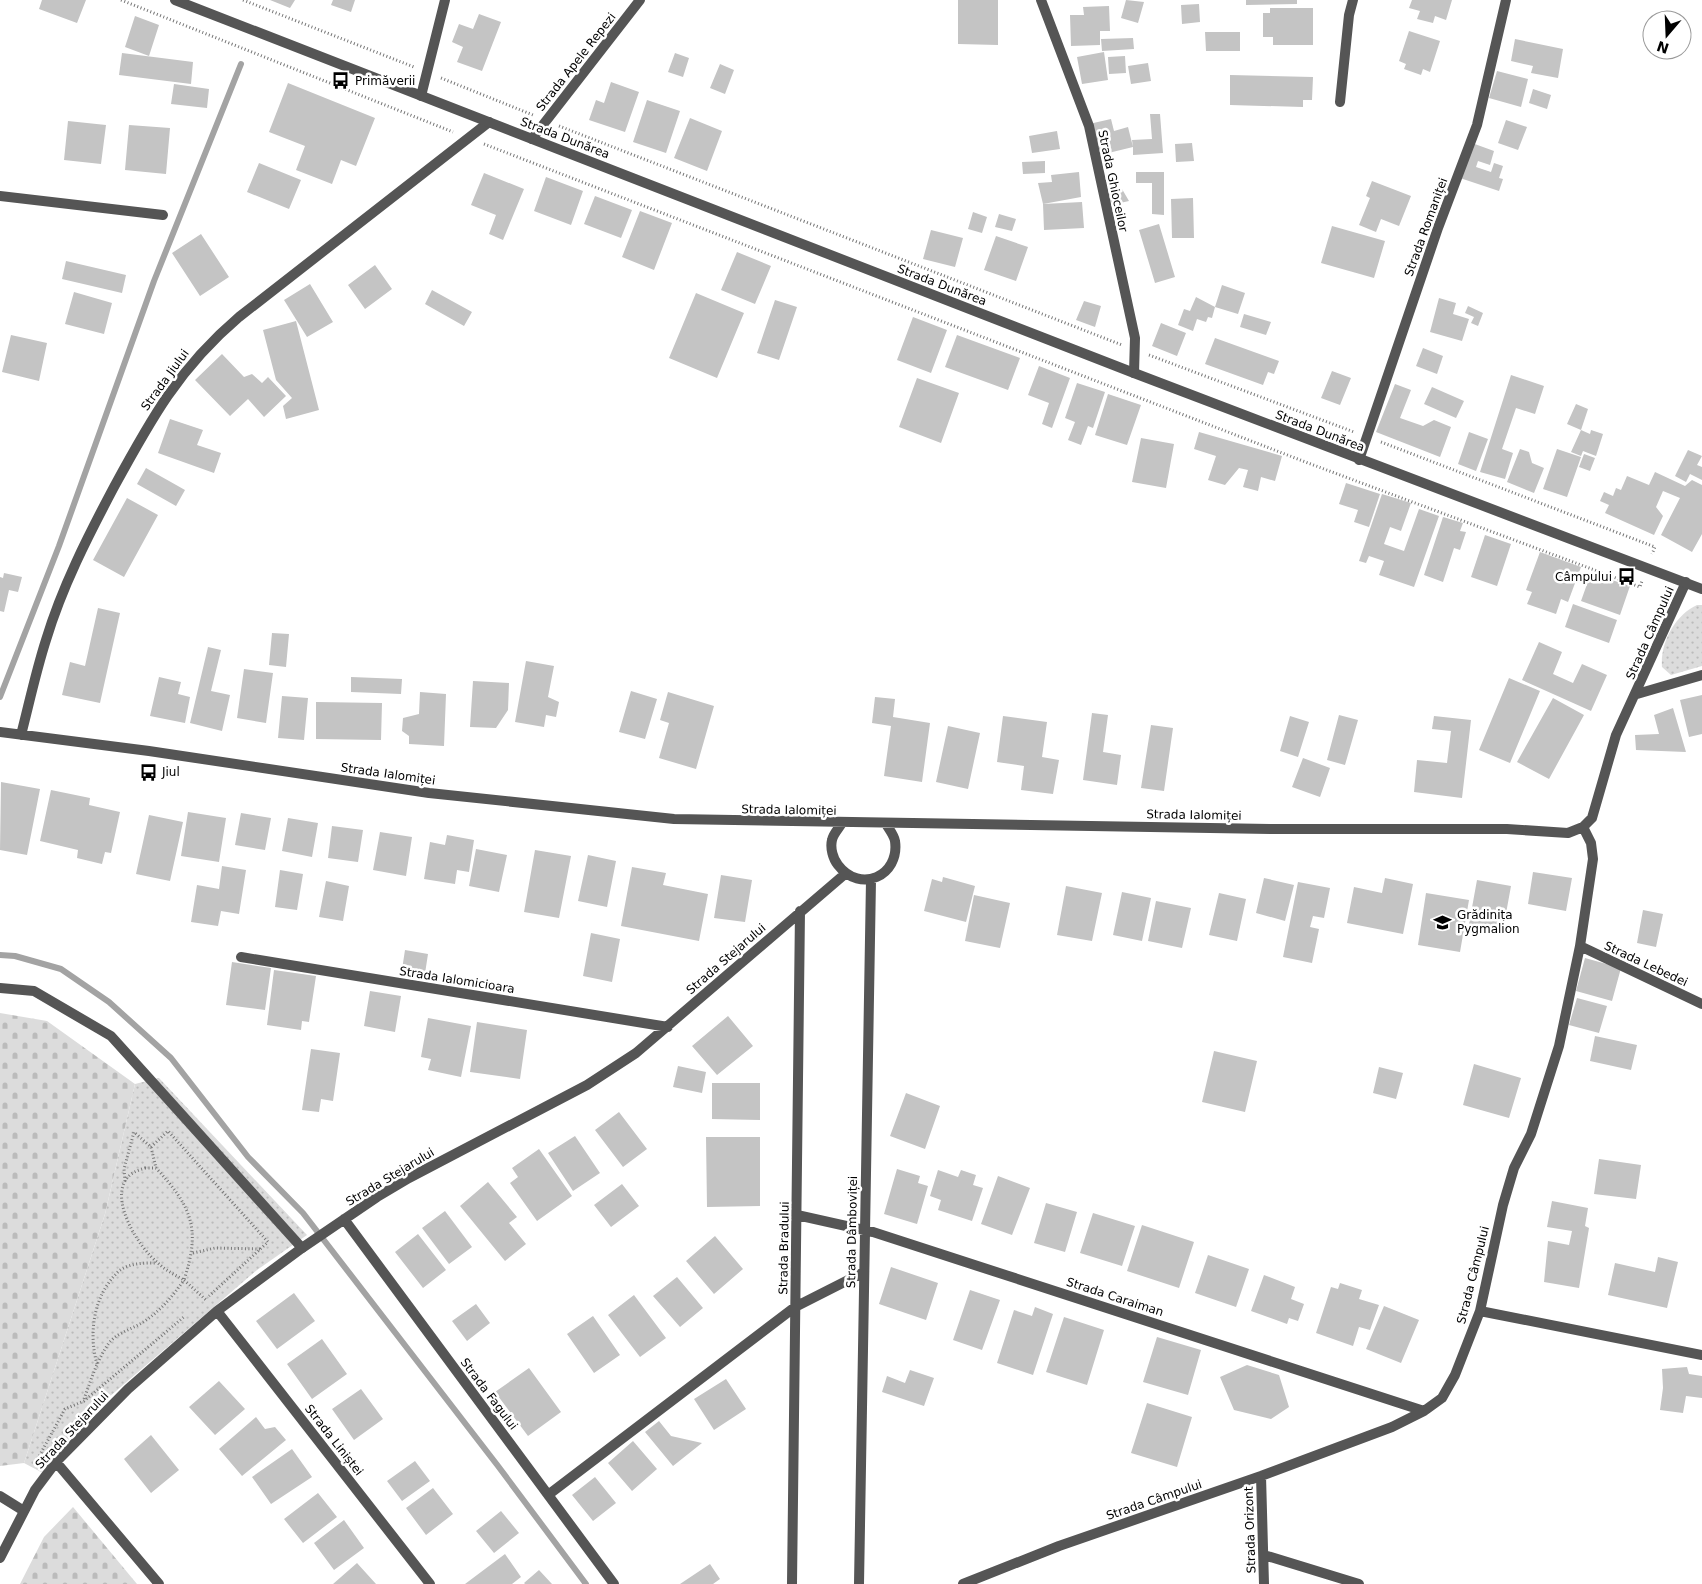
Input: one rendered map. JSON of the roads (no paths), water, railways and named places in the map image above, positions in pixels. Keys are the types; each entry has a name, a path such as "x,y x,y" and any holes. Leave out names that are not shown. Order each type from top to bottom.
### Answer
{"street":[{"name":"Strada Dunărea","path":"175,0 1359,460 1702,588"},
{"path":"421,96 445,0"},
{"name":"Strada Apele Repezi","path":"532,139 640,0"},
{"name":"Strada Ghioceilor","path":"1041,0 1089,126 1134,338 1134,373"},
{"path":"1340,102 1349,15 1353,0"},
{"name":"Strada Romaniței","path":"1359,460 1438,228 1477,125 1506,0"},
{"name":"Strada Jiului","path":"21,735 46,638 76,560 147,426 174,385 203,350 239,317 489,122"},
{"path":"0,196 163,215"},
{"name":"Strada Câmpului","path":"963,1584 1059,1546 1261,1476 1392,1427 1424,1411 1442,1398 1458,1366 1480,1311 1503,1205 1514,1168 1531,1134 1559,1046 1580,946 1593,859 1591,844 1583,827 1592,818 1616,735 1637,694 1686,582"},
{"name":"Strada Câmpului","path":"1637,694 1702,676"},
{"name":"Strada Ialomiței","path":"0,732 148,751 429,793 603,813 674,819 1270,829 1507,829 1568,833 1583,827"},
{"path":"842,823 832,840 833,859 845,874 857,880 871,880 886,872 895,856 895,839 886,824"},
{"name":"Strada Stejarului","path":"0,1558 35,1490 56,1462 128,1389 217,1311 307,1245 409,1178 587,1085 636,1053 845,874"},
{"name":"Strada Dâmboviței","path":"859,1584 871,880"},
{"name":"Strada Bradului","path":"792,1584 800,911"},
{"name":"Strada Lebedei","path":"1580,946 1702,1004"},
{"name":"Strada Ialomicioara","path":"241,957 668,1027"},
{"path":"0,988 34,990 111,1036 307,1245"},
{"name":"Strada Caraiman","path":"796,1214 865,1229 1424,1411"},
{"name":"Strada Fagului","path":"344,1220 614,1584"},
{"path":"548,1495 795,1307 864,1272"},
{"name":"Strada Liniștei","path":"217,1311 430,1584"},
{"path":"1480,1311 1702,1355"},
{"path":"56,1462 159,1584"},
{"name":"Strada Orizont","path":"1261,1476 1264,1584"},
{"path":"0,1496 24,1511"},
{"path":"1264,1555 1358,1584"}],"waterway":[{"path":"0,697 59,546 154,281 241,64"},
{"path":"0,955 15,956 61,969 109,1002 171,1058 248,1157 303,1213 498,1466 586,1584"}],"place":[{"name":"Primăverii","path":"341,81"},
{"name":"Câmpului","path":"1626,577"},
{"name":"Jiul","path":"148,772"},
{"name":"Grădinița Pygmalion","path":"1443,922"}]}
